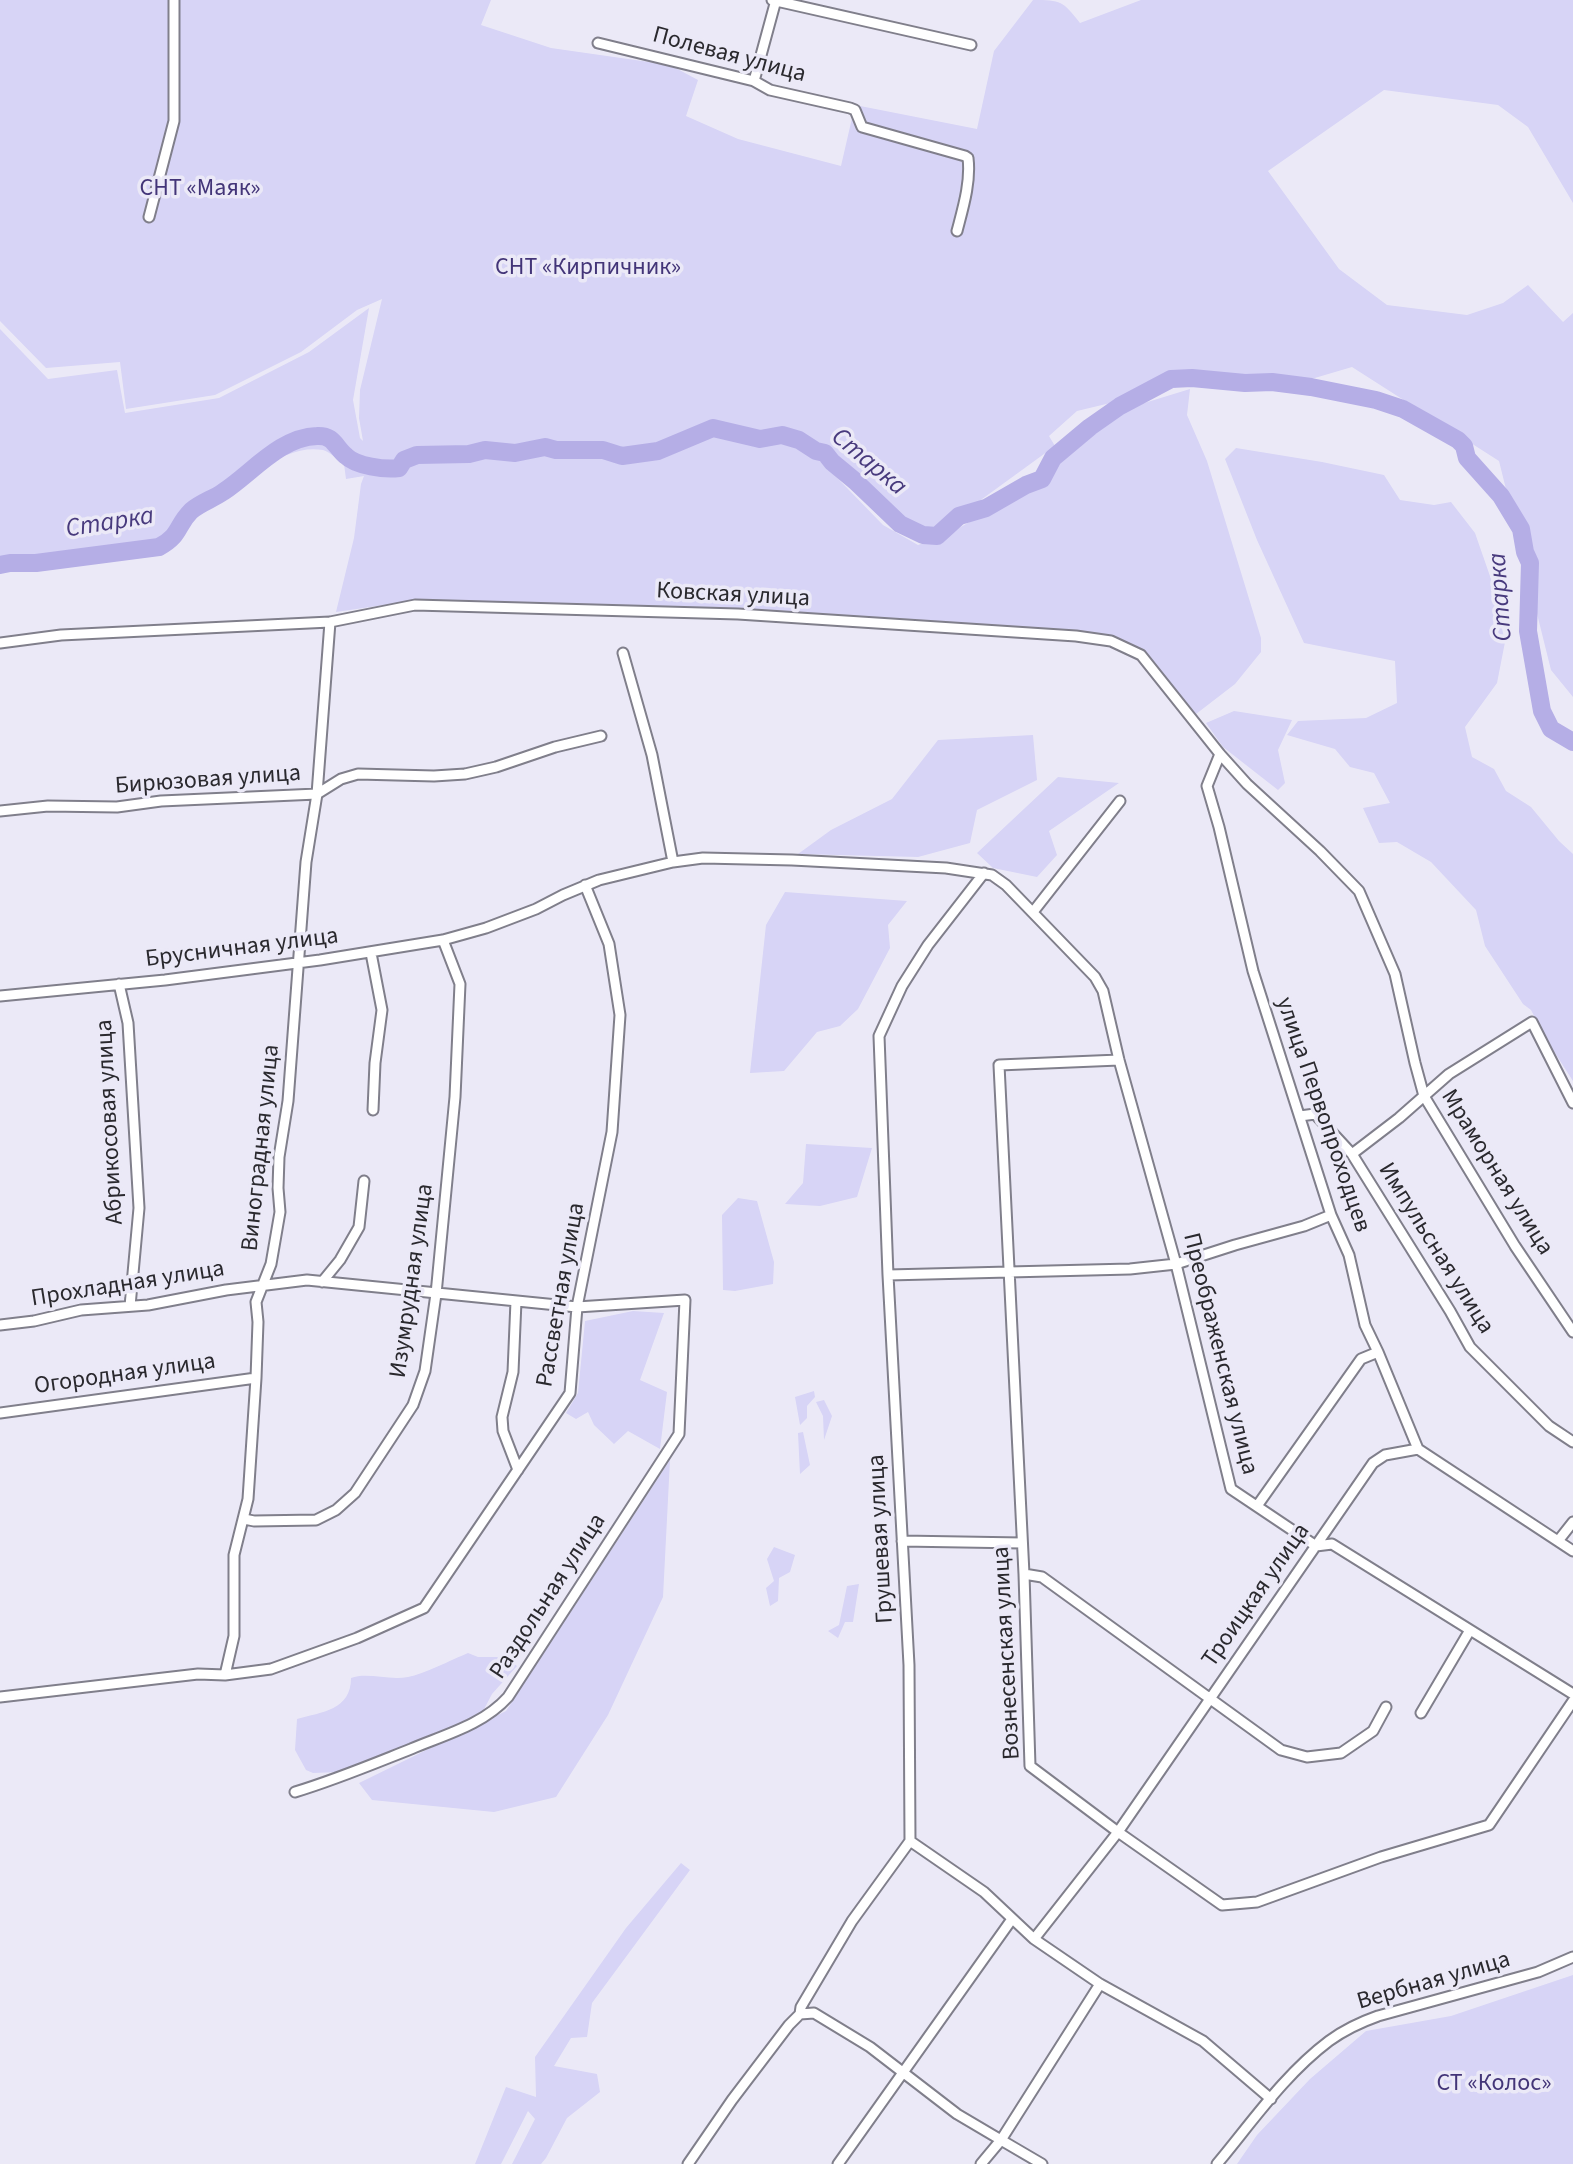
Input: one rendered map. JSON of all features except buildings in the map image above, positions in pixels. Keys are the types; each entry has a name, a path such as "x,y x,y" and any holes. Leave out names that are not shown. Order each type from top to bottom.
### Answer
{"street":[{"path":"149,217 174,121 174,0"},
{"path":"754,81 774,0 971,45"},
{"name":"Полевая улица","path":"598,43 754,81 770,90 850,108 855,110 862,127 968,158 966,191 957,231"},
{"name":"Ковская улица","path":"0,643 61,635 330,622 415,605 738,614 1076,636 1111,641 1141,655 1247,784 1359,891"},
{"name":"Виноградная улица","path":"225,1675 234,1636 234,1555 248,1499 256,1378 256,1302 271,1264 280,1212 279,1157 288,1101 306,862 317,794 330,622"},
{"path":"623,653 652,755 673,862"},
{"name":"Бирюзовая улица","path":"0,811 48,806 117,807 161,801 317,794 341,779 358,774 465,774 601,736"},
{"name":"улица Первопроходцев","path":"1220,754 1207,786 1253,971 1331,1215 1349,1255 1365,1325 1418,1449"},
{"path":"1033,912 1120,801"},
{"name":"Брусничная улица","path":"0,996 300,962 443,940 536,909 585,885 673,862 703,858 935,867 984,873"},
{"name":"Преображенская улица","path":"984,873 1006,885 1095,977 1103,991 1176,1264 1231,1489 1316,1546 1332,1544 1573,1694"},
{"name":"Грушевая улица","path":"910,1841 909,1665 879,1036 902,986 928,945 984,873"},
{"name":"Рассветная улица","path":"0,1697 198,1674 225,1675 271,1669 357,1638 424,1608 570,1393 577,1307 612,1132 620,1015 609,944 585,885"},
{"name":"Мраморная улица","path":"1359,891 1395,974 1424,1096 1515,1246 1573,1332"},
{"name":"Изумрудная улица","path":"244,1519 316,1520 336,1510 355,1493 413,1405 425,1371 436,1294 455,1097 460,984 443,940"},
{"path":"371,953 382,1010 373,1110"},
{"name":"Абрикосовая улица","path":"119,984 128,1023 139,1208 130,1306"},
{"path":"1352,1154 1449,1074 1532,1022 1573,1103"},
{"name":"Вознесенская улица","path":"1119,1060 999,1065 1024,1574 1030,1766 1222,1905 1257,1902 1381,1857 1489,1825 1573,1701"},
{"name":"Импульсная улица","path":"1300,1116 1315,1114 1352,1154 1470,1347 1549,1426 1573,1442"},
{"path":"322,1282 340,1260 359,1227 364,1181"},
{"path":"888,1275 1130,1269 1176,1264 1331,1215"},
{"name":"Прохладная улица","path":"0,1325 81,1310 148,1305 226,1290 307,1280 577,1307 685,1300"},
{"name":"Раздольная улица","path":"295,1792 471,1724 499,1707 508,1697 679,1434 685,1300"},
{"path":"516,1301 513,1372 502,1417 503,1431 518,1470"},
{"path":"1257,1506 1361,1359 1378,1352"},
{"name":"Огородная улица","path":"0,1413 256,1378"},
{"path":"1418,1449 1573,1551"},
{"name":"Троицкая улица","path":"1034,1939 1118,1832 1373,1463 1385,1455 1418,1449"},
{"path":"1558,1541 1573,1522"},
{"path":"902,1541 1022,1543"},
{"path":"1024,1574 1042,1577 1281,1750 1307,1757 1341,1753 1373,1731 1386,1707"},
{"path":"1421,1713 1470,1630"},
{"path":"688,2164 732,2100 800,2014 801,2007 852,1921 910,1841 984,1892 1034,1939 1100,1984 1203,2041 1271,2099"},
{"path":"838,2164 1012,1919"},
{"name":"Вербная улица","path":"1217,2164 1311,2056 1355,2025 1391,2012 1538,1972 1573,1957"},
{"path":"981,2164 1001,2140 1100,1984"},
{"path":"800,2014 820,2016 870,2047 957,2114 1042,2164"}],"green space":[{"path":"0,0 491,0 481,25 551,48 670,65 698,80 686,116 738,139 841,166 855,105 977,129 994,51 1033,0 1061,3 1080,23 1141,0 1573,0 1573,203 1528,127 1498,105 1384,90 1268,171 1339,269 1387,305 1467,315 1503,303 1528,285 1563,322 1573,313 1573,697 1551,670 1499,461 1352,367 1291,385 1198,382 1077,411 1049,436 1055,446 978,502 986,508 959,516 937,536 923,535 900,524 825,453 799,440 782,436 760,439 713,428 692,438 713,430 759,441 781,438 797,442 813,453 883,525 918,545 947,535 1009,499 1044,483 1057,461 1128,408 1190,389 1187,415 1207,461 1261,638 1261,652 1235,684 1196,714 1145,653 1111,636 1059,630 718,610 418,600 336,612 354,538 364,476 346,479 344,464 323,450 295,452 267,465 220,502 210,498 189,510 171,537 157,544 35,560 0,560 0,329 48,379 117,370 125,413 219,398 309,352 369,308 353,400 363,441 359,418 360,390 382,299 357,310 301,352 215,395 126,409 120,362 46,368 0,321","holes":["684,442 659,453 621,458 603,452 544,450 514,455 487,452 469,457 431,455 469,454 486,450 515,453 545,447 556,450 603,450 622,456 658,451"]},
{"path":"1236,448 1384,475 1400,500 1434,505 1451,502 1475,533 1491,579 1505,642 1497,683 1465,727 1472,757 1494,769 1506,791 1531,807 1573,854 1573,1081 1531,1010 1523,1004 1485,946 1476,910 1431,862 1397,842 1379,843 1363,808 1390,803 1374,773 1350,767 1335,749 1287,735 1298,721 1366,718 1397,703 1395,661 1304,643 1257,540 1225,459"},
{"path":"1234,711 1292,720 1278,750 1285,783 1278,790 1223,747 1206,723"},
{"path":"1033,735 1037,780 977,810 970,843 918,857 798,854 831,830 892,799 938,740"},
{"path":"1058,777 1119,783 1049,831 1057,855 1037,877 993,868 977,853"},
{"path":"785,892 907,901 888,925 890,948 858,1009 840,1026 817,1032 784,1071 750,1073 766,925"},
{"path":"806,1144 872,1148 857,1197 820,1206 785,1204 803,1183"},
{"path":"738,1198 757,1201 774,1262 773,1284 735,1291 723,1290 722,1215"},
{"path":"633,1311 664,1313 640,1380 667,1392 660,1449 628,1431 614,1444 594,1425 588,1412 576,1419 566,1413 578,1393 585,1321"},
{"path":"814,1391 815,1397 807,1406 807,1418 800,1425 795,1397"},
{"path":"824,1400 832,1416 824,1440 823,1416 816,1402"},
{"path":"803,1432 810,1465 800,1474 798,1433"},
{"path":"670,1460 663,1597 608,1715 556,1797 494,1812 372,1800 359,1783 506,1711"},
{"path":"774,1547 795,1555 790,1572 779,1578 778,1601 770,1606 766,1588 774,1581 767,1559"},
{"path":"859,1584 853,1622 845,1622 838,1638 828,1631 839,1625 847,1586"},
{"path":"468,1653 478,1657 504,1657 517,1666 492,1694 481,1715 435,1737 339,1772 313,1773 306,1770 295,1750 297,1719 341,1703 350,1689 351,1678 408,1677"},
{"path":"681,1863 690,1870 592,2003 587,2037 571,2038 554,2066 597,2074 600,2092 567,2118 541,2164 512,2164 535,2119 528,2111 501,2164 475,2164 506,2087 536,2097 535,2057 626,1928"},
{"name":"СТ «Колос»","path":"1573,1975 1573,2164 1237,2164 1257,2135 1310,2079 1366,2031 1451,2016"}],"waterway":[{"name":"Старка","path":"0,565 159,547 175,534 191,511 223,492 267,457 291,442 317,436 331,440 346,456 357,462 399,468 404,460 417,455 469,454 485,450 515,453 545,447 556,450 603,450 622,456 658,451 713,428 760,439 782,435 825,453 900,524 923,535 937,536 959,516 986,508 1042,479 1053,458 1090,427 1120,406 1171,379 1272,382 1376,400 1403,409 1464,446 1467,458 1501,496 1521,529 1530,563 1528,631 1542,711 1551,729 1573,742"}],"park label":[{"name":"СНТ «Маяк»","path":"200,190"},
{"name":"СНТ «Кирпичник»","path":"588,269"}]}
